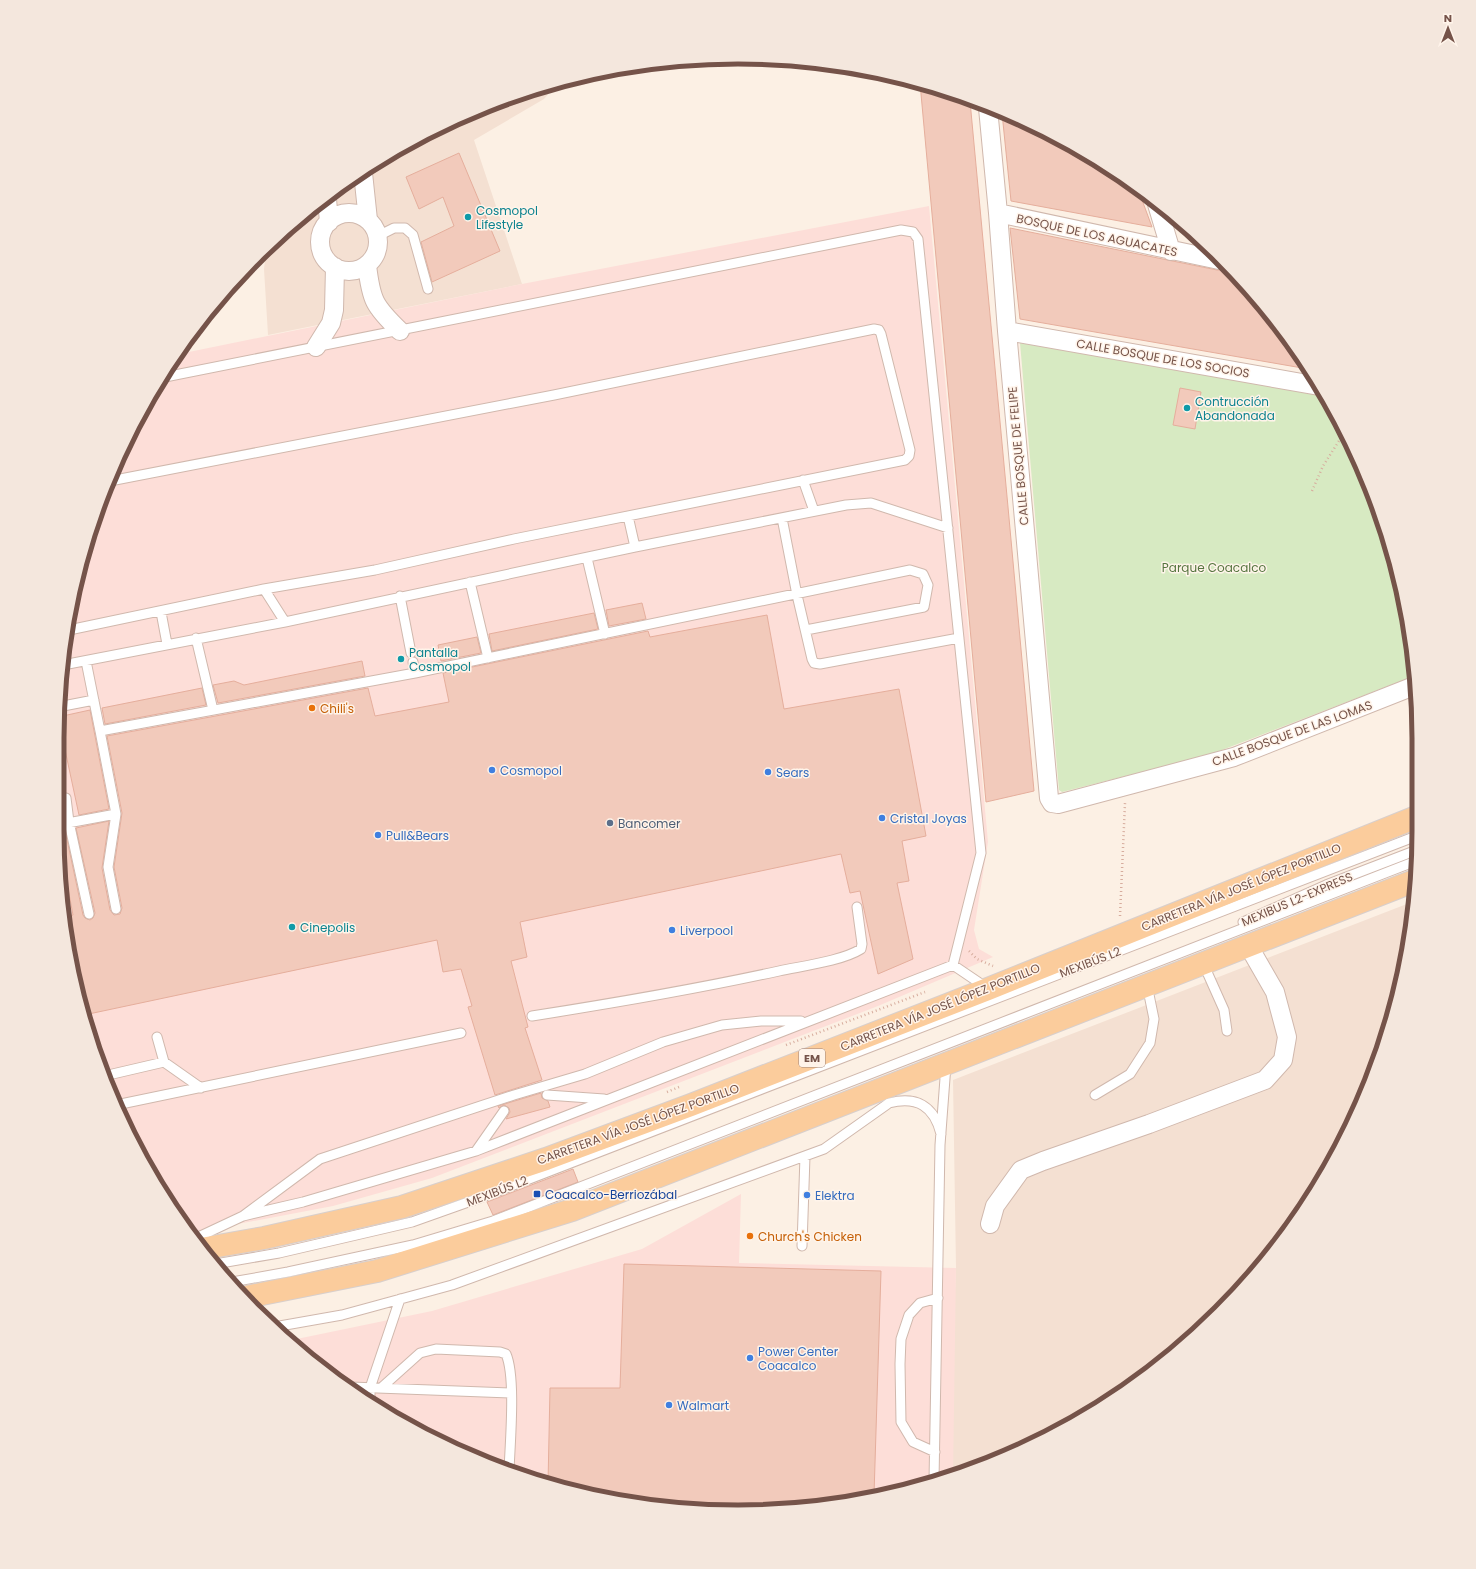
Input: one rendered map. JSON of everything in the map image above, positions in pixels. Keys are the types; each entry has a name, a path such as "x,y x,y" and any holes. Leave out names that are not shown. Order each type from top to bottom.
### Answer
{"main road":[{"name":"CARRETERA VÍA JOSÉ LÓPEZ PORTILLO","path":"209,1248 264,1238 409,1205 546,1159 691,1105 1412,818"},
{"path":"250,1296 377,1271 494,1236 572,1210 1410,882"}],"street":[{"name":"CALLE BOSQUE DE FELIPE","path":"988,112 1049,798 1052,803"},
{"path":"364,178 368,220"},
{"path":"327,204 328,222"},
{"path":"1159,212 1170,251"},
{"path":"350,213 360,215 368,220 374,227 378,236 378,245 376,254 367,265 354,270 344,270 335,267 328,262 322,253 320,244 321,234 328,222 341,214 350,213"},
{"name":"BOSQUE DE LOS AGUACATES","path":"998,213 1170,251 1213,259"},
{"path":"367,265 370,290 374,303 381,313 400,330"},
{"path":"316,347 331,322 334,310 335,267"},
{"name":"CALLE BOSQUE DE LOS SOCIOS","path":"1007,331 1311,385"},
{"name":"CALLE BOSQUE DE LAS LOMAS","path":"1052,803 1058,804 1234,757 1410,687"},
{"path":"990,1224 996,1206 1021,1170 1043,1160 1149,1124 1265,1080 1283,1060 1287,1037 1275,992 1248,945"}],"lane":[{"path":"378,236 394,228 405,228 413,235 428,289"},
{"path":"170,376 902,230 913,232 918,238 981,853 953,965"},
{"path":"73,629 161,612 264,589 375,570 628,516 904,460 909,456 910,450 879,330 847,334 554,395 115,480"},
{"path":"803,480 814,511"},
{"path":"68,664 196,638 285,622 400,596 846,505 871,503 948,528"},
{"path":"628,516 636,547"},
{"path":"782,518 797,595 814,663 820,664 959,638"},
{"path":"588,558 605,634"},
{"path":"100,731 415,673 797,595 910,570 924,574 928,585 924,607 806,630"},
{"path":"470,582 488,658"},
{"path":"264,589 285,622"},
{"path":"400,596 415,673"},
{"path":"161,612 167,644"},
{"path":"196,638 213,710"},
{"path":"86,661 116,814 108,867 116,909"},
{"path":"65,706 94,700"},
{"path":"64,798 66,798 69,822 88,914"},
{"path":"64,823 116,814"},
{"name":"MEXIBÚS L2","path":"221,1263 279,1253 412,1222 495,1193 1412,838"},
{"name":"MEXIBUS L2-EXPRESS","path":"1179,953 1222,931 1326,885 1412,852"},
{"name":"MEXIBÚS L2","path":"237,1281 288,1272 413,1245 493,1221 1411,863"},
{"path":"532,1016 723,983 827,961 856,952 861,949 862,944 857,907"},
{"path":"1203,963 1226,1017 1227,1031"},
{"path":"953,965 988,988"},
{"path":"243,1216 303,1202 476,1151 953,965"},
{"path":"1095,1095 1130,1074 1150,1044 1154,1019 1147,985"},
{"path":"200,1236 243,1216 320,1159 507,1097 585,1074 662,1042 722,1025 761,1021 806,1022"},
{"path":"122,1104 461,1033"},
{"path":"157,1037 164,1062 201,1088"},
{"path":"110,1075 164,1062"},
{"path":"934,1475 941,1134 946,1064"},
{"path":"880,1110 892,1086"},
{"path":"546,1095 608,1099"},
{"path":"281,1326 342,1315 452,1285 805,1156 824,1148 880,1110 895,1102 912,1101 923,1105 932,1112 938,1122 941,1134"},
{"path":"476,1151 504,1111"},
{"path":"802,1246 805,1156"},
{"path":"935,1452 913,1442 901,1422 900,1364 901,1339 909,1315 920,1303 938,1298"},
{"path":"370,1395 370,1388 400,1299"},
{"path":"381,1388 420,1353 436,1349 500,1352 506,1354 509,1360 511,1393 509,1465"},
{"path":"359,1387 511,1393"}],"path":[{"path":"1312,491 1323,466 1341,438"},
{"path":"1120,920 1125,786"},
{"path":"779,1048 925,991"}],"shaded area":[{"name":"Cosmopol Lifestyle","path":"551,91 544,99 474,140 522,284 268,335 264,269 265,257 294,231 328,203 401,154 480,115"},
{"path":"929,206 988,842 974,930 979,949 993,957 878,1006 432,1178 333,1206 197,1232 154,1168 115,1089 100,1048 87,1005 77,962 70,919 65,875 64,831 65,694 77,607 87,564 100,521 115,480 134,440 154,401 186,353 522,284"},
{"path":"1408,904 1399,962 1389,1005 1376,1048 1361,1089 1322,1168 1273,1241 1215,1308 1148,1366 1075,1415 996,1454 947,1471 956,1268 953,1080"},
{"path":"741,1194 739,1263 956,1268 953,1470 912,1482 869,1492 782,1504 694,1504 607,1492 564,1482 521,1469 480,1454 440,1435 401,1415 364,1391 328,1366 296,1339 432,1311 642,1249"}],"green space":[{"name":"Parque Coacalco","path":"1020,343 1318,394 1361,480 1376,521 1389,564 1399,607 1409,678 1209,755 1062,792 1059,790"}],"building":[{"path":"921,90 970,106 1008,507 1034,791 986,802"},
{"path":"1003,118 1075,154 1141,198 1152,227 1011,201"},
{"name":"Cosmopol Lifestyle","path":"459,153 500,251 432,282 421,242 454,226 443,197 419,209 406,177"},
{"path":"1010,228 1217,270 1223,270 1273,328 1300,368 1020,319"},
{"name":"Contrucción Abandonada","path":"1180,388 1201,392 1195,429 1173,425"},
{"path":"642,603 646,619 609,626 606,610"},
{"path":"594,613 598,629 492,651 489,634"},
{"name":"Cosmopol","path":"767,615 784,709 899,689 926,836 902,841 909,881 897,883 913,959 878,974 860,891 850,893 841,854 520,922 527,957 511,961 528,1027 525,1028 542,1080 495,1095 468,1007 472,1006 461,969 443,972 437,940 90,1014 77,962 70,919 70,916 73,915 65,873 64,830 83,915 85,918 90,920 93,918 95,913 76,828 109,821 102,868 110,910 114,915 120,914 122,908 114,867 122,813 107,736 368,688 375,716 449,702 443,673 648,631 650,637"},
{"path":"477,637 481,653 441,661 438,645"},
{"path":"362,661 365,676 218,703 213,685 234,681 244,685"},
{"path":"202,688 206,705 105,724 102,708"},
{"path":"90,710 109,809 79,815 64,745 65,716"},
{"path":"541,1093 542,1098 548,1101 550,1107 506,1119 510,1112 509,1108 504,1105 499,1108 498,1106"},
{"path":"573,1169 578,1182 493,1215 487,1202"},
{"name":"Power Center Coacalco","path":"624,1264 881,1271 874,1491 826,1499 782,1504 694,1504 607,1492 548,1477 550,1388 620,1388"}],"place":[{"name":"Cosmopol Lifestyle","path":"468,217"},
{"name":"Contrucción Abandonada","path":"1187,408"},
{"name":"Pantalla Cosmopol","path":"401,659"},
{"name":"Chili's","path":"312,708"},
{"name":"Cosmopol","path":"492,770"},
{"name":"Sears","path":"768,772"},
{"name":"Cristal Joyas","path":"882,818"},
{"name":"Bancomer","path":"610,823"},
{"name":"Pull&Bears","path":"378,835"},
{"name":"Cinepolis","path":"292,927"},
{"name":"Liverpool","path":"672,930"},
{"name":"Coacalco-Berriozábal","path":"537,1194"},
{"name":"Elektra","path":"807,1195"},
{"name":"Church's Chicken","path":"750,1236"},
{"name":"Power Center Coacalco","path":"750,1358"},
{"name":"Walmart","path":"669,1405"}]}
